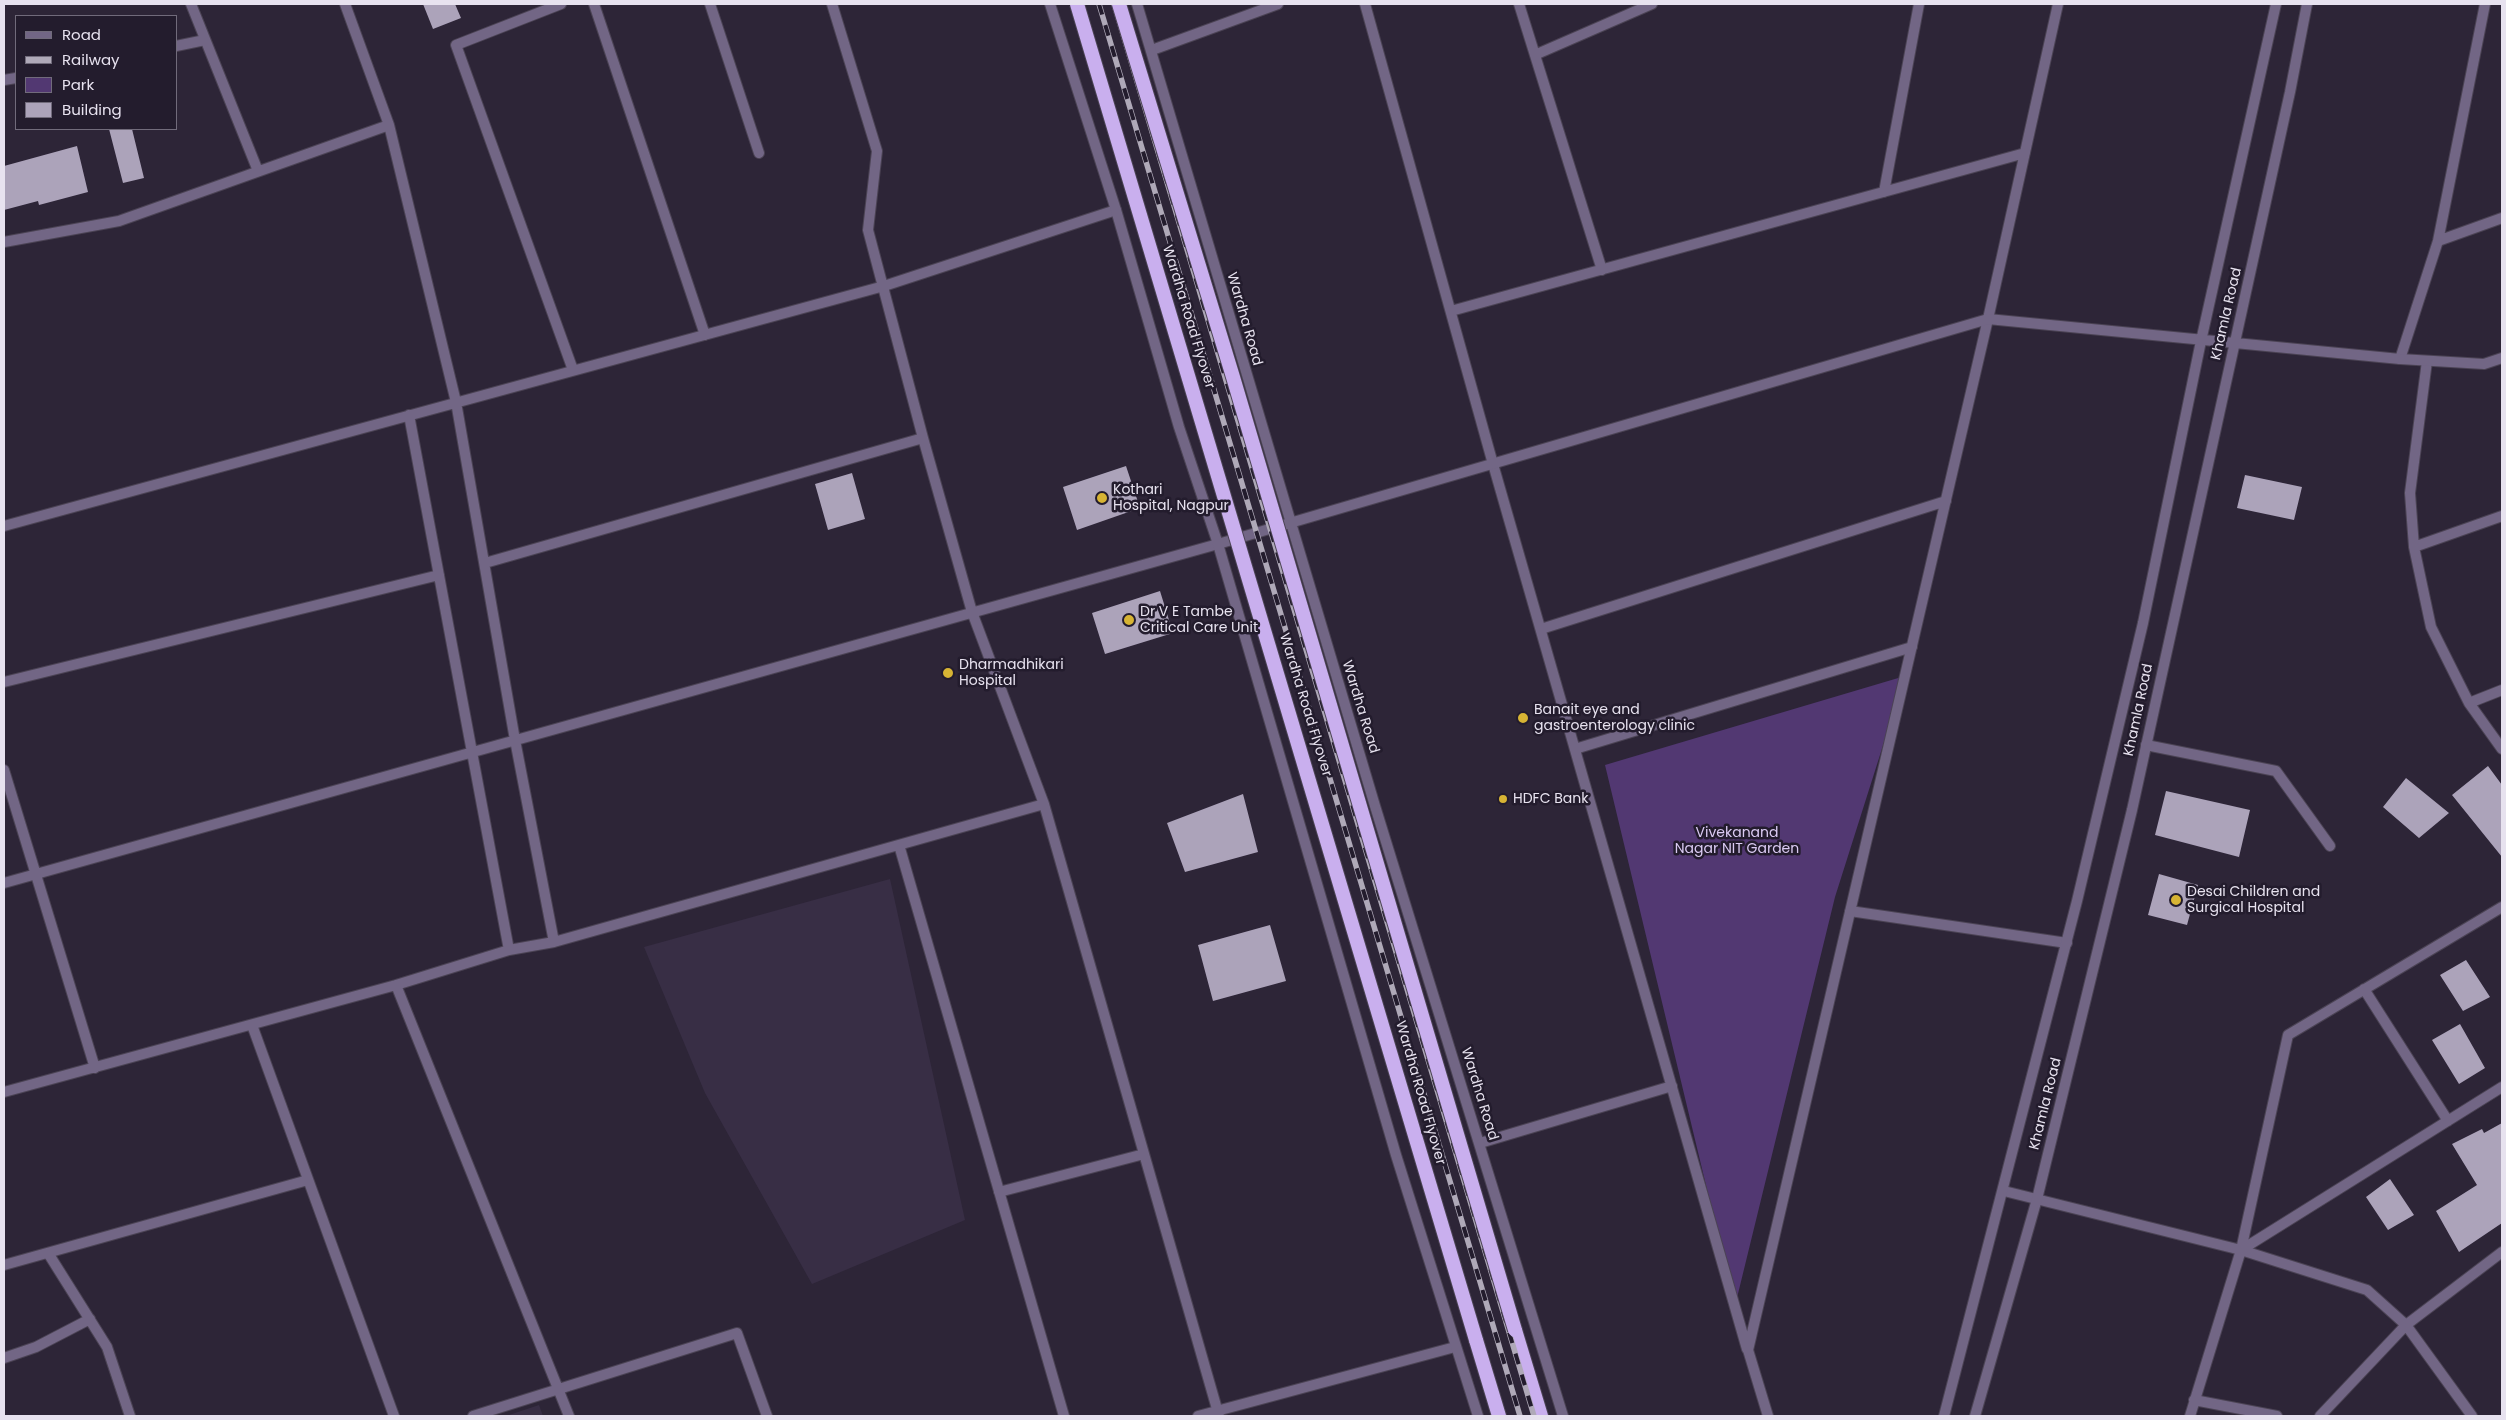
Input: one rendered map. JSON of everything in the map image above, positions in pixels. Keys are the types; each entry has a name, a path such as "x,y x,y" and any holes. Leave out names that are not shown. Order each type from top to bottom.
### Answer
{"highway":[{"name":"Wardha Road Flyover","path":"1077,4 1499,1416"},
{"name":"Wardha Road Flyover","path":"1120,4 1233,377 1541,1416"}],"street":[{"path":"191,4 258,171"},
{"path":"345,4 389,125 452,403 485,563 511,742 554,942"},
{"path":"561,4 456,45 573,370"},
{"path":"594,4 705,335"},
{"path":"710,4 759,153"},
{"path":"832,4 877,151 868,230 923,438 972,612 1044,804 1218,1414"},
{"path":"1050,4 1116,210 1174,411 1218,544 1394,1145 1455,1347 1478,1416"},
{"name":"Wardha Road","path":"1137,4 1290,522 1562,1416"},
{"path":"1152,50 1278,4"},
{"path":"1365,4 1493,464 1768,1416"},
{"path":"1519,4 1537,54 1602,270"},
{"path":"1537,54 1652,4"},
{"path":"1884,192 1919,4"},
{"path":"1748,1350 1988,319 2058,4"},
{"name":"Khamla Road","path":"1944,1416 2067,943 2155,572 2201,341 2276,4"},
{"name":"Khamla Road","path":"1975,1416 2037,1199 2132,810 2290,92 2307,4"},
{"path":"2400,359 2438,241 2485,4"},
{"path":"178,46 205,40"},
{"path":"4,242 119,221 389,125"},
{"path":"1451,311 2025,153"},
{"path":"4,526 884,286 1116,210"},
{"path":"2438,241 2502,218"},
{"path":"4,883 1218,544 1988,319 2400,359 2484,364 2502,358"},
{"path":"2428,361 2410,493 2414,547 2431,627 2469,702 2502,749"},
{"path":"413,414 438,575 475,751 509,950"},
{"path":"485,563 923,438"},
{"path":"1541,629 1946,501"},
{"path":"2414,547 2502,516"},
{"path":"4,682 438,575"},
{"path":"1575,749 1912,646"},
{"path":"2469,702 2502,690"},
{"path":"2146,744 2276,771 2330,846"},
{"path":"4,770 94,1068"},
{"path":"4,1092 396,985 509,950 554,942 1044,804"},
{"path":"898,845 1064,1416"},
{"path":"2190,1416 2241,1250 2288,1036 2502,907"},
{"path":"1850,911 2067,943"},
{"path":"396,985 569,1416"},
{"path":"2364,990 2448,1121"},
{"path":"252,1025 394,1416"},
{"path":"1480,1144 1672,1086"},
{"path":"2241,1250 2502,1087"},
{"path":"999,1192 1144,1154"},
{"path":"4,1265 308,1180"},
{"path":"2004,1191 2241,1250 2367,1290 2406,1326 2472,1416"},
{"path":"48,1252 107,1346 130,1416"},
{"path":"2320,1416 2406,1326 2502,1252"},
{"path":"4,1358 36,1347 90,1319"},
{"path":"473,1416 737,1333 766,1416"},
{"path":"1198,1416 1218,1414 1455,1347"},
{"path":"2194,1400 2277,1416"}],"shaded area":[{"path":"890,879 965,1220 812,1284 705,1093 644,947"},
{"path":"539,1405 543,1416 506,1416"}],"green space":[{"name":"Vivekanand Nagar NIT Garden","path":"1905,676 1835,897 1735,1306 1605,765"}],"building":[{"path":"423,4 455,4 461,18 433,29"},
{"path":"109,130 132,130 144,178 123,183"},
{"path":"77,146 88,192 39,205 38,201 4,210 4,166"},
{"path":"1126,466 1140,508 1077,530 1063,487"},
{"path":"852,473 865,519 828,530 815,484"},
{"path":"2245,475 2302,487 2294,520 2237,508"},
{"path":"1160,591 1173,633 1105,654 1092,613"},
{"path":"2488,766 2502,785 2502,857 2452,795"},
{"path":"2406,778 2449,813 2419,838 2383,807"},
{"path":"2166,791 2250,810 2239,857 2155,835"},
{"path":"1243,794 1258,852 1185,872 1167,823"},
{"path":"2159,874 2198,885 2187,925 2148,915"},
{"path":"1270,925 1286,981 1213,1001 1198,945"},
{"path":"2466,960 2490,997 2463,1011 2440,975"},
{"path":"2460,1024 2485,1068 2459,1084 2432,1040"},
{"path":"2502,1123 2502,1223 2459,1252 2436,1211 2477,1185 2452,1144 2482,1129 2484,1133"},
{"path":"2390,1179 2414,1215 2388,1230 2366,1197"}],"railway":[{"path":"1099,4 1520,1416"},
{"path":"1114,4 1534,1416"}],"place":[{"name":"Kothari Hospital, Nagpur","path":"1102,498"},
{"name":"Dr V E Tambe Critical Care Unit","path":"1129,620"},
{"name":"Dharmadhikari Hospital","path":"948,673"},
{"name":"Banait eye and gastroenterology clinic","path":"1523,718"},
{"name":"HDFC Bank","path":"1503,799"},
{"name":"Desai Children and Surgical Hospital","path":"2176,900"}]}
